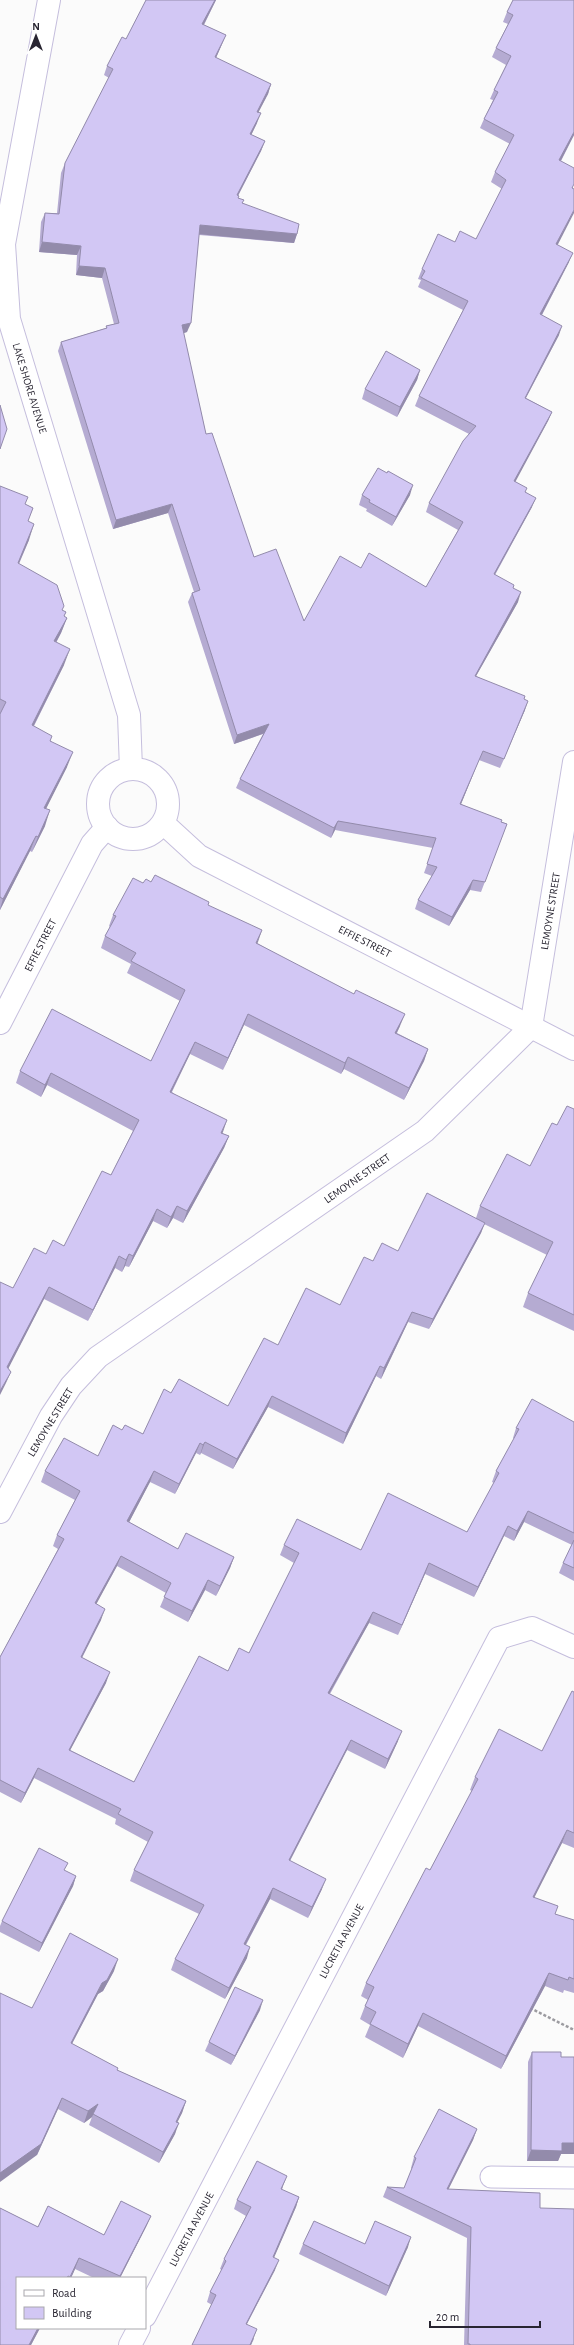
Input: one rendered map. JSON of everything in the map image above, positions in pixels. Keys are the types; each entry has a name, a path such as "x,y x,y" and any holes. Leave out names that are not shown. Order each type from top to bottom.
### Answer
{"street":[{"name":"LAKE SHORE AVENUE","path":"49,0 4,244 4,318 129,715 131,769"},
{"name":"LEMOYNE STREET","path":"0,1512 51,1416 70,1386 98,1357 425,1131 531,1027 574,762"},
{"path":"131,769 152,775 166,791 168,802 163,823 156,832 133,840 121,838 107,827 98,811 98,799 102,787 109,778 120,771 131,769"},
{"name":"EFFIE STREET","path":"163,823 199,856 574,1049"},
{"name":"EFFIE STREET","path":"0,1023 92,844 107,827"},
{"name":"LUCRETIA AVENUE","path":"146,2314 499,1638 532,1628 574,1647"},
{"path":"130,2345 138,2329"}],"lane":[{"path":"491,2177 574,2178"}],"path":[{"path":"528,2008 574,2030"}],"building":[{"path":"146,0 215,0 202,24 226,35 215,57 271,84 257,112 261,113 250,134 265,141 237,195 239,196 238,198 244,200 242,203 299,224 297,234 200,225 191,323 182,325 206,434 212,433 254,557 276,549 304,621 340,556 361,568 369,553 426,587 463,522 429,503 463,441 476,426 419,396 468,301 421,278 425,271 422,269 438,234 455,242 460,231 476,239 506,180 495,172 514,135 484,119 498,92 494,90 511,56 496,48 513,15 507,12 513,0 574,0 574,132 559,160 574,168 574,184 572,188 574,189 574,210 556,244 573,253 540,314 562,326 525,398 552,412 514,481 527,488 525,492 536,498 494,574 514,585 513,588 521,592 475,676 525,696 524,699 528,701 504,759 483,751 460,804 502,820 501,822 507,824 485,882 473,880 452,917 418,900 437,867 427,864 436,838 338,821 334,828 240,779 269,724 237,735 192,593 200,590 172,504 116,520 61,342 119,323 105,268 79,266 81,246 42,242 45,213 59,214 65,163 113,69 107,66 122,37 126,39"},
{"path":"386,351 420,370 400,407 365,389"},
{"path":"0,405 7,429 0,449"},
{"path":"378,468 387,473 388,471 413,485 396,517 369,502 370,500 362,495"},
{"path":"0,486 28,497 25,504 33,508 28,521 34,524 18,563 57,585 64,606 62,610 66,612 64,616 67,618 54,641 70,649 32,725 52,736 50,741 73,752 44,808 50,810 38,837 36,836 3,899 0,897 0,714 6,702 0,699"},
{"path":"155,875 209,902 208,905 262,930 256,943 354,994 356,990 405,1014 395,1033 428,1049 409,1088 348,1057 345,1063 248,1014 228,1058 195,1042 170,1092 227,1120 221,1133 229,1136 187,1211 177,1206 171,1217 157,1209 133,1256 129,1254 126,1260 119,1256 93,1310 49,1287 7,1367 11,1372 0,1391 0,1282 13,1288 34,1248 46,1254 53,1240 64,1246 102,1171 111,1175 139,1120 51,1073 45,1085 20,1071 52,1009 151,1061 185,990 131,961 136,953 105,936 116,916 113,915 133,878 143,883 146,879 151,882"},
{"path":"567,1106 574,1109 574,1315 528,1293 553,1242 480,1206 507,1154 530,1166 552,1123 557,1125"},
{"path":"427,1193 485,1223 433,1319 412,1312 384,1368 380,1366 346,1433 272,1396 237,1459 205,1442 203,1445 200,1443 179,1484 154,1471 127,1521 178,1549 186,1533 234,1557 220,1586 208,1580 192,1611 164,1597 171,1583 121,1556 95,1603 105,1609 81,1657 110,1672 69,1750 134,1782 199,1656 228,1671 239,1648 249,1653 299,1553 284,1545 297,1519 361,1550 388,1493 467,1532 499,1473 496,1471 519,1429 516,1428 532,1399 574,1422 574,1533 528,1511 517,1531 508,1526 478,1587 429,1563 402,1625 373,1612 328,1693 402,1731 388,1759 351,1740 289,1860 326,1879 312,1907 273,1888 244,1944 250,1947 229,1988 175,1959 204,1905 134,1870 153,1832 118,1814 121,1809 38,1768 25,1793 0,1780 0,1657 64,1539 57,1535 80,1491 45,1471 64,1438 98,1456 113,1425 122,1430 125,1425 143,1434 164,1389 171,1393 179,1379 228,1406 264,1338 278,1345 306,1288 340,1305 364,1257 373,1261 382,1243 398,1251"},
{"path":"574,1540 574,1568 563,1563"},
{"path":"572,1691 574,1692 574,1833 567,1830 533,1897 558,1906 555,1914 574,1920 574,1979 569,1977 568,1980 549,1973 506,2056 423,2013 408,2044 370,2024 376,2012 365,2006 374,1987 366,1983 426,1868 430,1870 478,1779 475,1777 499,1729 542,1751"},
{"path":"39,1848 68,1863 64,1870 76,1876 42,1943 2,1921"},
{"path":"70,1933 118,1959 107,1980 102,1983 71,2043 118,2068 117,2070 186,2101 176,2122 179,2123 163,2152 93,2114 98,2104 88,2111 62,2098 41,2144 0,2173 0,1993 32,2008"},
{"path":"235,1987 263,2000 235,2056 209,2042"},
{"path":"532,2052 561,2052 561,2057 574,2057 574,2143 562,2143 562,2151 531,2150"},
{"path":"439,2109 477,2129 447,2189 540,2193 540,2208 574,2209 574,2345 468,2344 471,2227 387,2187 404,2188 416,2158 414,2157"},
{"path":"257,2161 287,2176 281,2189 299,2197 273,2257 279,2260 246,2324 257,2329 250,2345 192,2345 216,2295 210,2292 226,2261 224,2259 251,2207 237,2200"},
{"path":"121,2201 151,2216 120,2276 79,2258 70,2277 16,2277 16,2329 37,2329 29,2345 0,2345 0,2208 38,2227 48,2206 104,2235"},
{"path":"314,2221 365,2244 375,2221 411,2237 389,2286 303,2244"}]}
